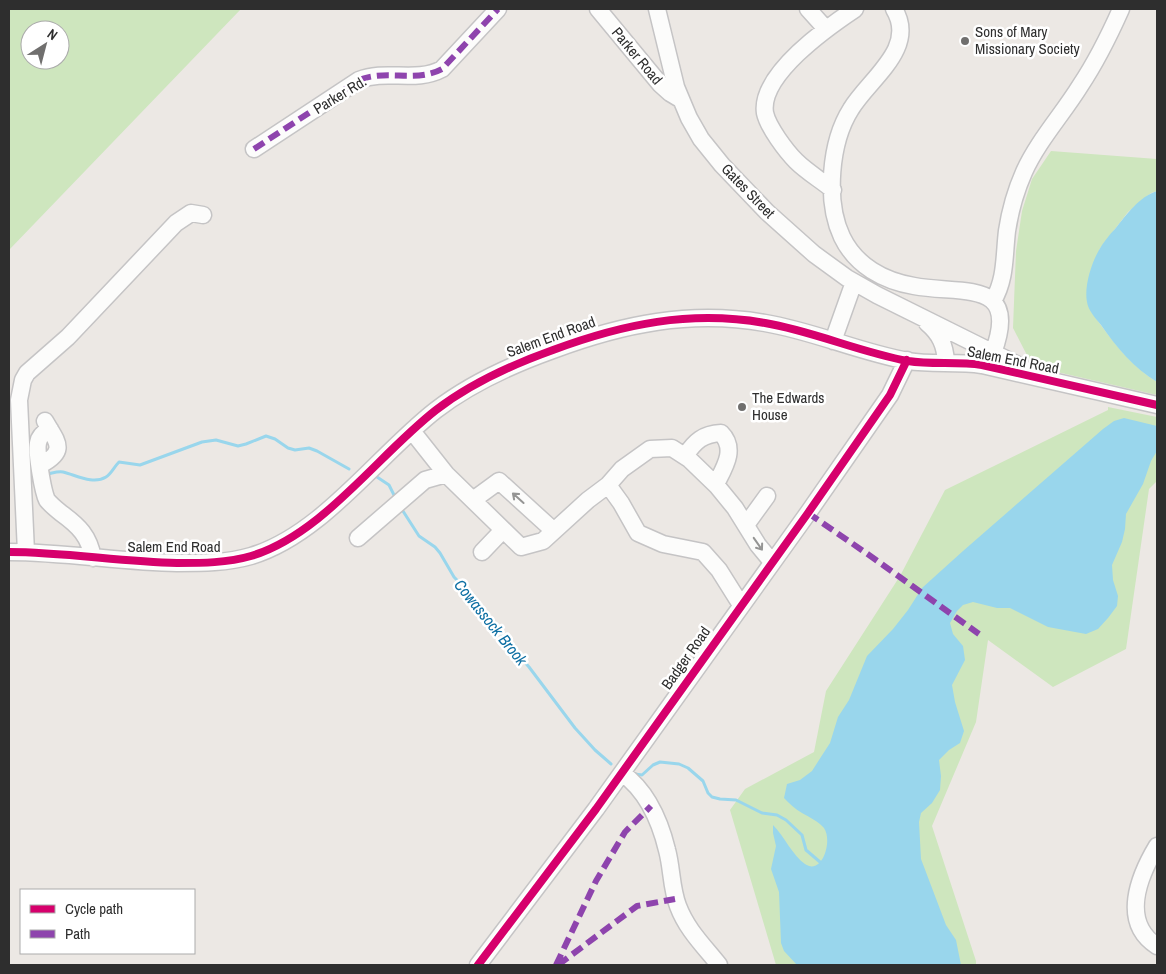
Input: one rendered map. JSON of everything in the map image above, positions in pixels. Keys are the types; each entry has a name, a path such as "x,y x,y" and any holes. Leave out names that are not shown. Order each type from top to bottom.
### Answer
{"street":[{"name":"Parker Rd.","path":"254,149 359,80 377,75 434,74 442,69 498,9"},
{"name":"Parker Road","path":"598,9 662,86 680,99"},
{"name":"Gates Street","path":"656,9 680,99 689,118 701,138 734,179 767,212 804,246 854,282 914,314 1048,380"},
{"path":"808,9 826,29"},
{"path":"833,190 796,161 770,125 765,112 767,96 775,78 826,29 855,9"},
{"path":"894,9 900,24 900,42 887,64 850,110 832,170 834,211 838,229 847,247 857,260 868,269 883,277 923,288 971,292 984,295 993,301 999,310 1001,324 993,353"},
{"path":"993,301 1003,279 1007,230 1017,190 1024,172 1042,141 1087,75 1106,43 1121,9"},
{"path":"26,552 19,400 23,380 34,366 68,337 176,223 191,213 203,215"},
{"path":"833,341 854,282"},
{"name":"Gates Street","path":"914,314 930,326 939,336 944,346 946,362"},
{"name":"Salem End Road","path":"9,552 138,562 206,563 248,557 284,542 317,519 412,431 436,410 458,395 501,371 586,338 631,326 672,319 733,319 773,325 907,360 982,365 1157,405"},
{"name":"Badger Road","path":"478,965 596,810 887,400 902,374 907,360"},
{"path":"47,425 57,440 58,452 54,457 40,465 42,487 48,501 74,523 88,539 93,558"},
{"path":"412,431 446,474 520,547 543,541 588,500 608,485 622,469 650,449 672,448 685,456 716,484 772,562"},
{"path":"685,456 694,443 710,434 722,433 728,440 729,451 716,484"},
{"path":"358,538 425,480 446,474"},
{"path":"473,500 499,481 554,531"},
{"path":"608,485 638,533 663,544 703,552 719,570 741,605"},
{"path":"746,525 767,496"},
{"path":"482,552 503,530"},
{"path":"622,773 639,787 651,806 667,850 674,893 684,920 693,935 719,965"},
{"path":"1157,846 1143,875 1135,906 1137,920 1143,933 1157,946"}],"green space":[{"path":"9,9 241,9 9,250"},
{"path":"1051,151 1157,159 1157,191 1151,193 1128,212 1099,250 1095,317 1131,361 1157,382 1157,395 1044,369 1031,363 1013,328 1016,251 1022,211 1032,179"},
{"path":"1108,407 1157,417 1157,481 1149,489 1126,649 1053,687 988,640 976,722 932,826 976,965 776,965 730,810 745,789 814,752 826,691 900,576 945,490 1108,410"}],"water":[{"path":"1157,191 1157,382 1133,364 1120,349 1091,311 1086,296 1091,269 1096,256 1108,236 1134,207 1145,197"},
{"path":"1124,418 1157,426 1157,451 1151,461 1143,484 1126,514 1122,542 1112,565 1113,580 1118,596 1117,606 1108,618 1098,629 1086,634 1048,627 1010,608 997,608 973,602 963,605 950,623 953,634 963,646 965,660 952,685 964,731 960,743 939,760 940,790 932,803 921,813 919,822 921,859 946,925 956,940 961,965 797,965 784,951 781,943 779,892 771,869 776,846 773,825 796,856 805,864 811,866 821,861 827,841 822,826 797,810 784,798 787,784 800,780 812,771 830,743 838,717 849,700 867,656 893,629 922,588 1103,429 1114,421"}],"waterway":[{"name":"Cowassock Brook","path":"47,474 61,472 84,479 96,480 108,476 119,462 140,465 202,442 216,440 238,446 266,436 275,439 288,448 295,450 309,448 317,451 349,469"},
{"name":"Cowassock Brook","path":"377,477 389,485 396,499"},
{"name":"Cowassock Brook","path":"401,508 419,536 435,547 440,553 454,577 478,602 575,728 611,764"},
{"name":"Cowassock Brook","path":"635,774 642,775 653,765 660,762 679,764 688,768 703,781 708,793 712,797 736,800 762,813 777,815 786,820 802,835 806,850 820,862"}],"marked path":[{"path":"254,149 359,80 380,76 422,75 442,69 498,9"},
{"path":"808,513 979,634"},
{"path":"556,965 596,881 625,832 651,806"},
{"path":"558,965 637,906 675,899"}],"cycle path":[{"path":"9,552 177,563 205,563 251,556 277,546 302,531 348,492 414,428 463,391 522,362 553,350 605,333 657,322 710,318 765,323 801,331 908,361 982,365 1157,405"},
{"path":"478,965 596,809 808,513 890,395 907,360"}],"place":[{"name":"Sons of Mary Missionary Society","path":"965,41"},
{"name":"The Edwards House","path":"742,407"}]}
